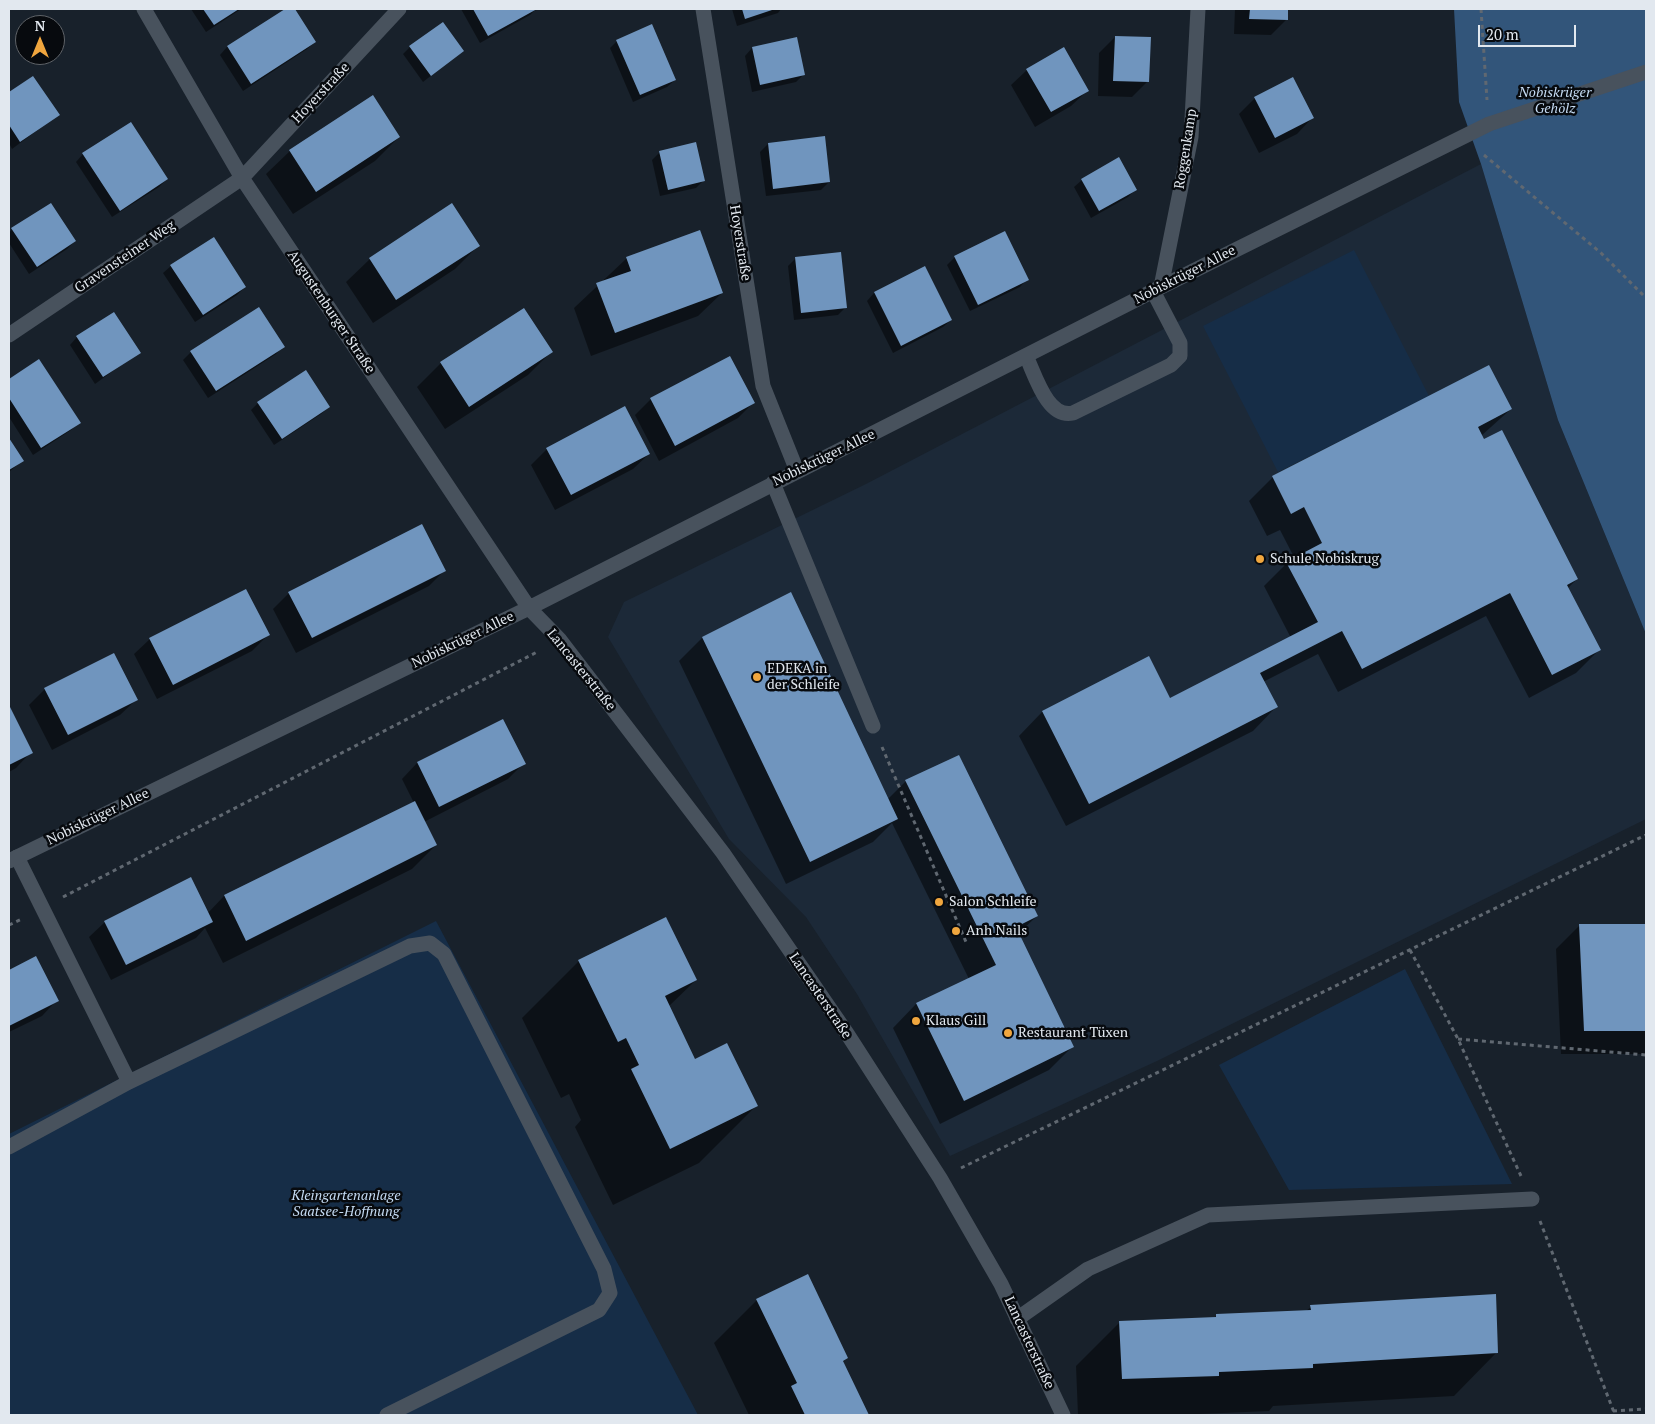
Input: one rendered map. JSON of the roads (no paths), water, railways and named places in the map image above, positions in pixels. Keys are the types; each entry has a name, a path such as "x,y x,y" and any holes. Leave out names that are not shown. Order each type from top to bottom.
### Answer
{"street":[{"name":"Augustenburger Straße","path":"144,9 242,178 529,608"},
{"name":"Hoyerstraße","path":"242,178 399,9"},
{"name":"Hoyerstraße","path":"703,9 763,386 798,471"},
{"name":"Roggenkamp","path":"1157,289 1191,137 1198,9"},
{"name":"Nobiskrüger Allee","path":"13,859 529,608 1157,289 1462,137 1489,124 1646,72"},
{"name":"Gravensteiner Weg","path":"9,335 242,178"},
{"path":"1026,356 1047,399 1058,412 1065,415 1171,365 1180,356 1180,343 1157,289"},
{"path":"773,483 873,726"},
{"name":"Lancasterstraße","path":"529,608 560,640 723,854 848,1035 940,1178 1001,1284 1063,1415"},
{"path":"13,859 41,908 129,1082"},
{"path":"9,1147 129,1082 410,946 430,943 444,954 604,1269 610,1293 599,1310 387,1415"},
{"path":"1017,1319 1088,1269 1208,1215 1532,1198"}],"place":[{"name":"Schule Nobiskrug","path":"1260,559"},
{"name":"EDEKA in der Schleife","path":"757,677"},
{"name":"Salon Schleife","path":"939,902"},
{"name":"Anh Nails","path":"956,931"},
{"name":"Klaus Gill","path":"916,1021"},
{"name":"Restaurant Tüxen","path":"1008,1033"}],"park label":[{"name":"Nobiskrüger Gehölz","path":"1555,102"},
{"name":"Kleingartenanlage Saatsee-Hoffnung","path":"346,1204"}]}
